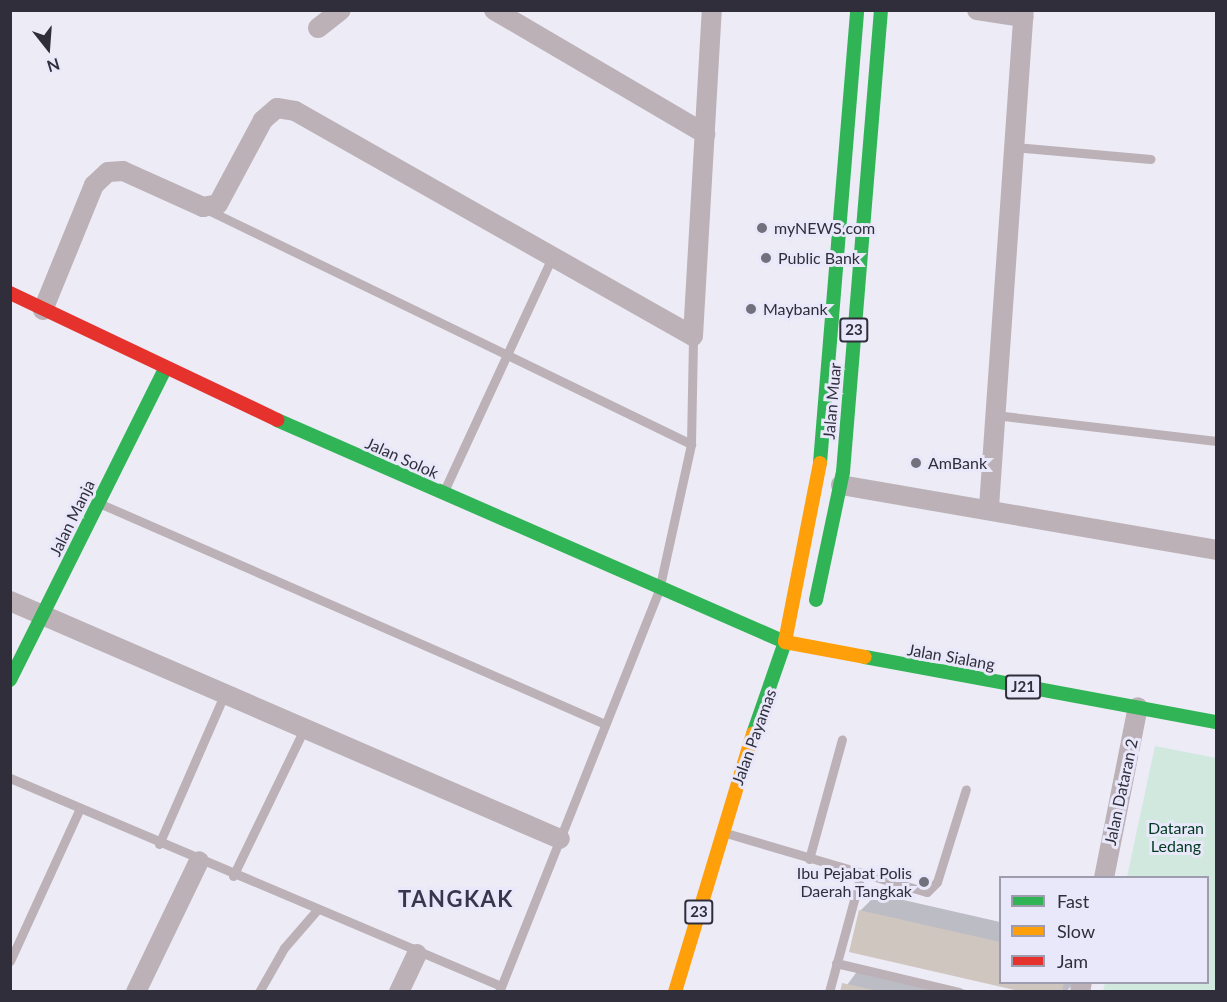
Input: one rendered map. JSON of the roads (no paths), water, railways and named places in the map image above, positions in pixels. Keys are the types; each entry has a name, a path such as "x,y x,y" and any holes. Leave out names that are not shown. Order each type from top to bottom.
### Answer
{"main road":[{"name":"Jalan Muar","path":"785,642 819,482 857,10"},
{"name":"Jalan Muar","path":"803,652 841,485 881,10"},
{"name":"Jalan Solok","path":"10,293 164,370 659,590 785,642"},
{"name":"Jalan Manja","path":"10,680 164,370"},
{"name":"Jalan Sialang","path":"785,642 803,652 1216,722"},
{"name":"Jalan Payamas","path":"675,992 723,833 728,804 785,642"},
{"name":"Jalan Payamas","path":"723,833 746,807 758,775"}],"street":[{"path":"318,28 341,10"},
{"path":"494,10 705,134"},
{"path":"43,310 94,185 108,172 123,171 203,207 218,204 228,192 262,120 277,108 295,111 551,259 693,336 712,10"},
{"path":"977,10 1023,14 989,507"},
{"path":"841,485 989,507 1216,550"},
{"path":"10,601 560,839"},
{"name":"Jalan Dataran 2","path":"1104,876 1138,708"},
{"path":"136,992 200,861"},
{"path":"399,992 417,954"}],"lane":[{"path":"1014,147 1150,159"},
{"path":"203,207 503,357 692,444"},
{"path":"442,494 503,357 551,259"},
{"path":"10,778 233,876 500,989 659,590 692,444 693,336"},
{"path":"995,415 1216,441"},
{"path":"99,503 605,724"},
{"path":"159,844 225,693"},
{"path":"233,876 305,727"},
{"path":"810,859 842,739"},
{"path":"723,833 920,892 933,888 966,789"},
{"path":"10,961 80,808"},
{"path":"829,992 861,874"},
{"path":"259,992 284,948 316,911"},
{"path":"836,963 959,992"}],"place":[{"name":"myNEWS.com","path":"762,228"},
{"name":"Public Bank","path":"766,258"},
{"name":"Maybank","path":"751,309"},
{"name":"AmBank","path":"916,463"},
{"name":"Ibu Pejabat Polis Daerah Tangkak","path":"924,882"}],"district":[{"name":"TANGKAK","path":"456,899"}],"park label":[{"name":"Dataran Ledang","path":"1176,837"}]}
